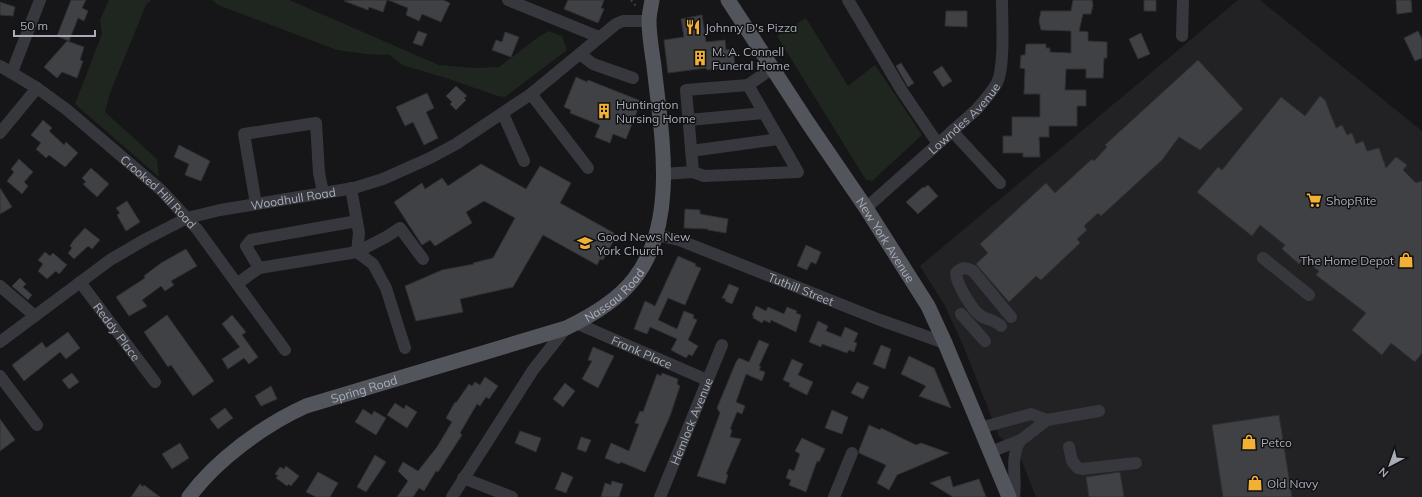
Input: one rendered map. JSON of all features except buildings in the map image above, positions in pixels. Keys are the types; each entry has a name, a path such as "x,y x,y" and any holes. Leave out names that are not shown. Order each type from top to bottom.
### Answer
{"main road":[{"name":"Nassau Road","path":"571,326 616,298 635,279 645,261 656,235 661,214 663,174 649,21 652,0"},
{"name":"New York Avenue","path":"728,0 866,208 928,306 945,343 1009,497"},
{"name":"Spring Road","path":"188,497 221,464 249,440 282,417 306,406 571,326"}],"street":[{"path":"12,72 40,0"},
{"path":"508,0 599,38"},
{"path":"848,0 902,91 938,144"},
{"name":"Lowndes Avenue","path":"866,208 976,110 998,81 1001,66 1002,0"},
{"path":"1182,36 1183,0"},
{"name":"Woodhull Road","path":"0,342 110,260 187,218 256,204 351,188 382,179 430,158 456,144 503,114 531,94 599,38 623,21 649,21"},
{"path":"583,52 593,64 633,78"},
{"name":"Crooked Hill Road","path":"0,66 37,88 93,131 161,190 187,218 238,283 285,350"},
{"path":"692,172 686,90 748,85 773,68"},
{"path":"663,174 692,172 704,176 798,172 748,85"},
{"path":"0,133 37,88"},
{"path":"531,94 588,168"},
{"path":"688,120 764,113"},
{"path":"503,114 524,161"},
{"path":"256,204 244,134 316,123 319,173 323,192"},
{"path":"952,131 1000,183"},
{"path":"691,151 779,139"},
{"path":"351,188 360,233 357,252"},
{"path":"259,268 246,246 251,240 357,221"},
{"path":"238,283 259,268 357,252 400,228 423,259"},
{"name":"Tuthill Street","path":"656,235 679,240 880,320 945,343"},
{"path":"357,252 373,264 386,288 405,348"},
{"path":"1263,258 1309,295"},
{"path":"1001,326 996,321 982,317 975,311 956,280 956,273 960,269 967,268 973,270 1011,317"},
{"name":"Reddy Place","path":"80,282 154,382"},
{"path":"0,286 35,316"},
{"path":"961,314 985,341"},
{"name":"Frank Place","path":"571,326 707,380"},
{"name":"Nassau Road","path":"452,497 533,370 571,326"},
{"name":"Hemlock Avenue","path":"660,497 722,345"},
{"path":"0,376 36,425"},
{"path":"990,452 1021,440 1046,420 1099,411"},
{"path":"980,428 1031,414 1046,420"},
{"path":"1014,497 1014,463 1018,445 1021,440"},
{"path":"1069,447 1072,461 1078,468 1136,463"},
{"path":"834,497 852,453"},
{"path":"463,478 512,497"}],"path":[{"path":"631,0 637,7"}],"shaded area":[{"path":"109,0 151,0 146,5 110,93 105,112 157,159 159,177 75,104 102,34 100,20"},
{"path":"212,0 289,0 439,65 475,68 499,67 537,38 549,31 562,36 567,50 505,97 402,65 390,55 337,50 218,5"},
{"path":"1238,0 1260,0 1422,131 1422,497 1036,497 1019,454 999,436 963,345 944,304 920,266"},
{"path":"806,18 848,86 875,65 922,135 872,181 866,180 777,36"}],"place":[{"name":"Johnny D's Pizza","path":"693,27"},
{"name":"M. A. Connell Funeral Home","path":"700,58"},
{"name":"Huntington Nursing Home","path":"604,111"},
{"name":"ShopRite","path":"1314,200"},
{"name":"Good News New York Church","path":"585,243"},
{"name":"The Home Depot","path":"1406,260"},
{"name":"Petco","path":"1249,442"},
{"name":"Old Navy","path":"1255,483"}]}
